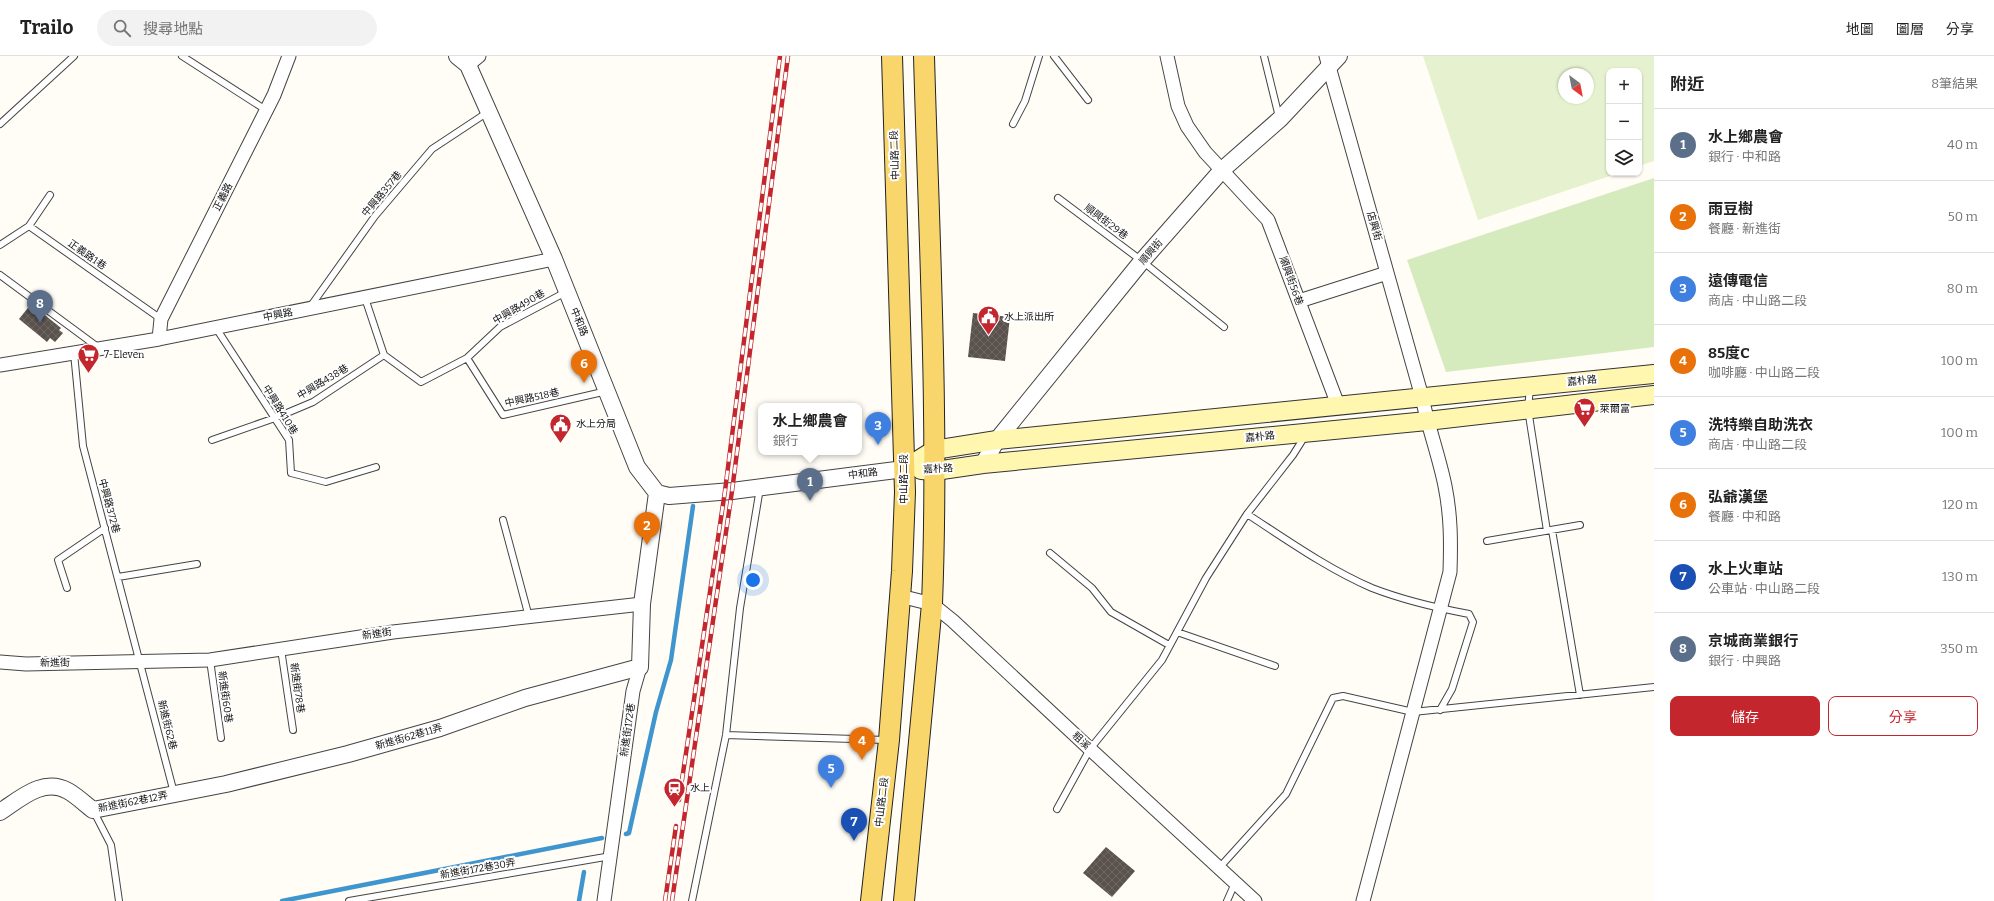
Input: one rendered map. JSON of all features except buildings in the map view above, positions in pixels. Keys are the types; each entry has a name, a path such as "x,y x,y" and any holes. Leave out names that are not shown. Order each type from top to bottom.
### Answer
{"main road":[{"name":"中山路二段","path":"871,901 889,740 900,596 904,469 892,56"},
{"path":"904,901 932,604 935,471 924,56"},
{"name":"嘉朴路","path":"904,469 934,450 997,440 1654,374"},
{"name":"嘉朴路","path":"904,469 935,471 983,464 1427,421 1654,395"}],"street":[{"name":"正義路","path":"159,339 161,319 266,110 289,56"},
{"name":"順興街56巷","path":"1167,56 1178,106 1187,126 1205,152 1268,220 1338,405"},
{"name":"中和路","path":"468,59 489,112 554,259 637,467 657,493 669,496 732,491 760,486 904,469"},
{"name":"順興街","path":"983,464 997,440 1142,261 1222,170 1280,119 1331,60"},
{"name":"店興街","path":"1331,60 1445,486 1452,532 1450,572 1439,608 1363,901"},
{"name":"中興路","path":"0,365 159,339 554,259"},
{"path":"1299,301 1387,273"},
{"path":"642,604 657,493"},
{"name":"粗溪","path":"900,596 932,604 953,621 1090,750 1255,901"},
{"name":"新進街","path":"0,662 26,664 210,660 393,632 642,604"},
{"name":"新進街172巷","path":"604,901 633,691 640,667 642,604"},
{"name":"新進街62巷11弄","path":"174,794 226,784 348,754 440,728 525,698 640,667"},
{"path":"0,812 39,787 53,786 67,790 93,810"},
{"name":"新進街62巷12弄","path":"93,810 174,794"}],"lane":[{"path":"0,124 74,56"},
{"path":"182,56 266,110"},
{"path":"1013,124 1025,101 1039,56"},
{"path":"1054,56 1088,100"},
{"path":"1264,56 1280,119"},
{"name":"中興路357巷","path":"309,309 375,216 432,149 489,112"},
{"path":"0,245 29,226 50,195"},
{"name":"順興街29巷","path":"1058,198 1142,261 1224,327"},
{"name":"正義路1巷","path":"29,226 161,319"},
{"path":"0,275 100,349"},
{"name":"中興路490巷","path":"384,355 421,382 467,358 500,327 567,291"},
{"path":"365,298 384,355"},
{"name":"中興路410巷","path":"215,328 289,440 291,473 326,482 376,466"},
{"name":"中興路372巷","path":"74,353 83,446 140,661"},
{"name":"中興路438巷","path":"212,440 275,418 313,402 384,355"},
{"name":"中興路518巷","path":"467,358 503,415 606,391"},
{"path":"1530,386 1528,410 1580,695"},
{"path":"1057,809 1090,750 1162,660 1206,578 1247,514 1293,455 1307,432"},
{"path":"692,901 726,735 740,608 760,486"},
{"path":"1247,514 1315,558 1372,588 1439,608 1469,614 1473,622 1452,689 1440,710"},
{"path":"502,520 529,617"},
{"path":"1487,541 1580,525"},
{"path":"67,588 58,560 105,528"},
{"path":"1050,553 1092,588 1111,612 1169,645"},
{"path":"118,577 197,564"},
{"path":"1177,632 1275,666"},
{"name":"新進街78巷","path":"281,649 293,730"},
{"name":"新進街60巷","path":"210,660 221,738"},
{"name":"新進街62巷","path":"140,661 174,794"},
{"path":"1218,868 1286,794 1333,698 1343,696 1413,712 1654,687"},
{"path":"726,735 889,740"},
{"name":"新進街62巷12弄","path":"93,810 112,846 119,901"},
{"name":"新進街172巷30弄","path":"348,901 611,856"},
{"path":"1227,901 1235,883"}],"green space":[{"path":"1423,56 1654,56 1654,161 1642,165 1642,68 1606,68 1606,176 1610,176 1478,220"},
{"path":"1654,178 1654,347 1446,372 1407,260"}],"waterway":[{"path":"626,834 629,833 656,712 671,660 693,506"},
{"path":"282,901 602,838"},
{"path":"579,901 584,872"}],"railway":[{"path":"679,800 725,491 780,56"},
{"path":"672,901 732,491 788,56"},
{"path":"665,901 676,826"}],"place":[{"name":"京城商業銀行","path":"40,323"},
{"name":"水上派出所","path":"989,336"},
{"name":"7-Eleven","path":"89,374"},
{"name":"弘爺漢堡","path":"584,383"},
{"name":"萊爾富","path":"1585,428"},
{"name":"水上分局","path":"561,444"},
{"name":"遠傳電信","path":"878,445"},
{"name":"水上鄉農會","path":"810,501"},
{"name":"雨豆樹","path":"647,545"},
{"name":"85度C","path":"862,760"},
{"name":"洗特樂自助洗衣","path":"831,788"},
{"name":"水上","path":"675,808"},
{"name":"水上火車站","path":"854,841"}]}
